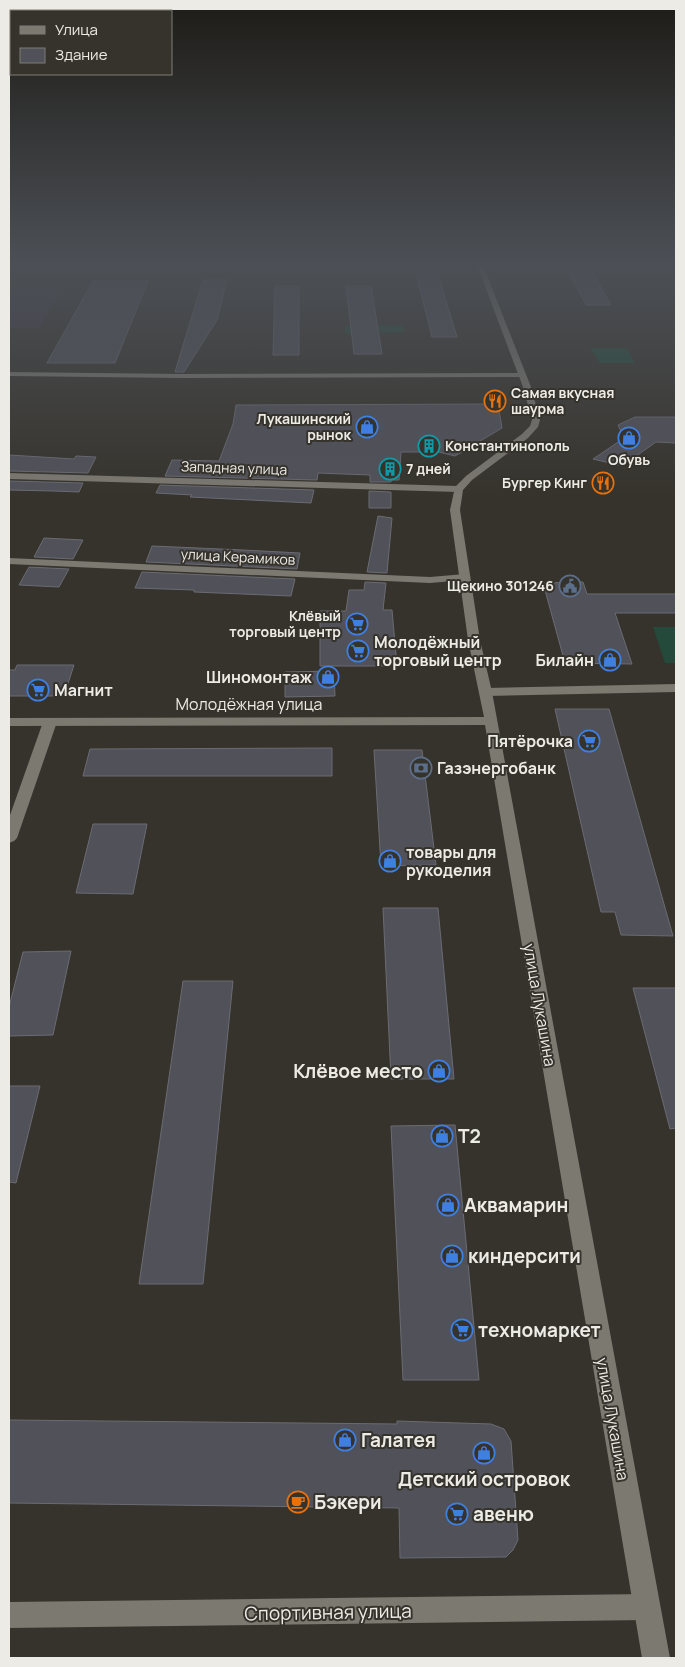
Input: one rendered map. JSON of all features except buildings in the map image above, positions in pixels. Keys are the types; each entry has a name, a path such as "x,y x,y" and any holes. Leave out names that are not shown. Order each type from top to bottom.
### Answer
{"street":[{"path":"458,489 469,478 525,436 534,427 536,420 509,343"},
{"path":"9,374 522,376"},
{"name":"Западная улица","path":"9,476 458,489"},
{"name":"улица Лукашина","path":"458,489 455,510 474,640 486,692 656,1658"},
{"name":"улица Керамиков","path":"9,561 430,580 465,577"},
{"path":"486,692 676,688"},
{"name":"Молодёжная улица","path":"9,722 490,721"},
{"path":"9,838 50,722"},
{"name":"Спортивная улица","path":"9,1615 646,1607"}],"green space":[{"path":"590,348 627,348 635,363 600,363"},
{"path":"653,627 676,627 676,663 665,663"}],"place":[{"name":"Самая вкусная шаурма","path":"495,401"},
{"name":"Лукашинский рынок","path":"367,427"},
{"name":"Обувь","path":"629,438"},
{"name":"Константинополь","path":"429,446"},
{"name":"7 дней","path":"390,469"},
{"name":"Бургер Кинг","path":"603,483"},
{"name":"Щекино 301246","path":"570,586"},
{"name":"Клёвый торговый центр","path":"357,624"},
{"name":"Молодёжный торговый центр","path":"358,651"},
{"name":"Билайн","path":"610,660"},
{"name":"Шиномонтаж","path":"328,677"},
{"name":"Магнит","path":"38,690"},
{"name":"Пятёрочка","path":"589,741"},
{"name":"Газэнергобанк","path":"421,768"},
{"name":"товары для рукоделия","path":"390,861"},
{"name":"Клёвое место","path":"439,1071"},
{"name":"T2","path":"442,1136"},
{"name":"Аквамарин","path":"448,1205"},
{"name":"киндерсити","path":"452,1256"},
{"name":"техномаркет","path":"462,1330"},
{"name":"Галатея","path":"345,1440"},
{"name":"Детский островок","path":"484,1453"},
{"name":"Бэкери","path":"298,1502"},
{"name":"авеню","path":"457,1514"}]}
